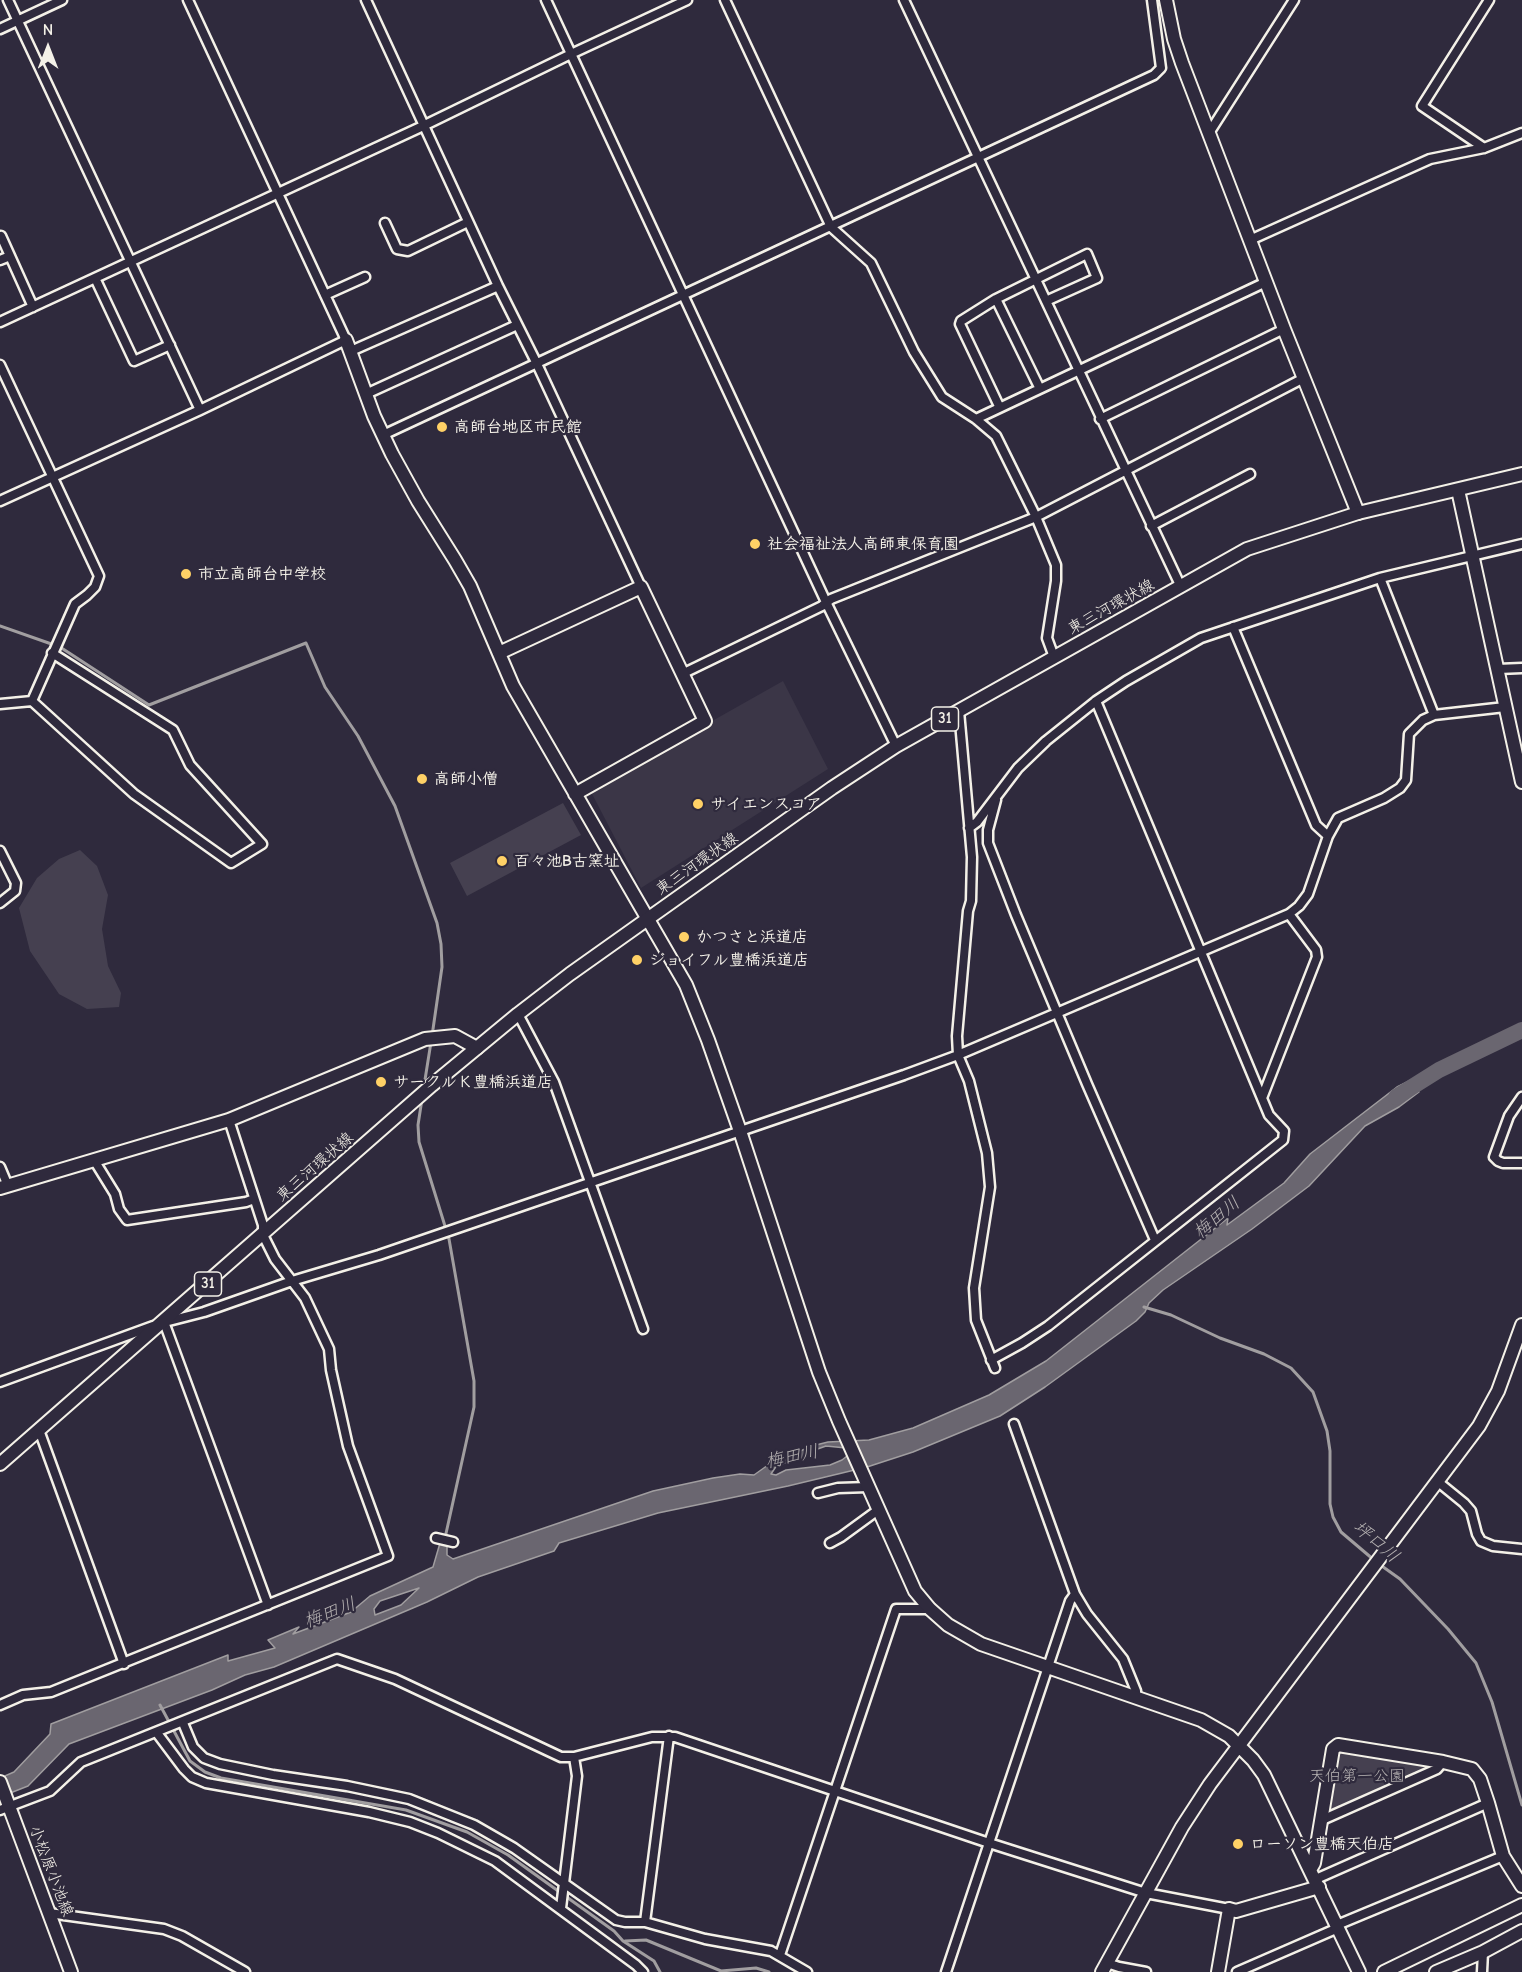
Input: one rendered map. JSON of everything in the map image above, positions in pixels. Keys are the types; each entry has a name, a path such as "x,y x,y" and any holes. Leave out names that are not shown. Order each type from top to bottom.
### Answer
{"street":[{"path":"8,0 200,410"},
{"path":"0,29 62,0"},
{"path":"188,0 348,345 383,435 407,483 470,586 519,696 686,986 740,1131 819,1372 915,1591 930,1609 966,1637 1201,1720 1222,1731 1239,1745 1264,1775 1359,1972"},
{"path":"366,0 498,286 705,721 575,794"},
{"path":"546,0 826,602 896,746"},
{"path":"0,322 423,126 687,0"},
{"path":"725,0 831,227 871,263 914,352 942,397 976,418 996,436 1036,517 1056,566 1056,581 1047,638 1054,657"},
{"path":"904,0 1181,587"},
{"path":"383,435 1154,75 1161,68 1152,0"},
{"path":"1166,0 1174,39 1209,133 1358,513"},
{"path":"1209,133 1294,0"},
{"path":"1484,148 1422,106 1489,0"},
{"path":"1250,240 1430,159 1484,148 1522,133"},
{"path":"385,223 397,249 408,251 468,222"},
{"path":"1,236 33,307"},
{"path":"999,406 960,324 961,321 996,299 1087,254 1097,278 1046,302"},
{"path":"0,260 10,256"},
{"path":"325,295 365,277"},
{"path":"95,278 134,362 170,345"},
{"path":"976,418 1266,282"},
{"path":"0,501 348,345 498,286"},
{"path":"996,299 1039,387"},
{"path":"366,394 517,325"},
{"path":"1100,419 1284,329"},
{"path":"0,365 99,576 95,587 75,604 32,701"},
{"path":"684,673 826,602 1036,517 1304,378"},
{"path":"1151,526 1250,474"},
{"name":"東三河環状線","path":"0,1464 432,1085 518,1014 647,919 832,788 896,746 1247,549 1358,513 1522,474"},
{"path":"1458,490 1522,782"},
{"path":"969,828 977,822 1018,768 1046,741 1096,701 1126,681 1202,638 1380,579 1522,544"},
{"path":"1380,579 1434,715"},
{"path":"499,653 641,587"},
{"path":"1233,627 1316,825 1328,836"},
{"path":"0,704 32,701 134,794 231,863 262,844 190,765 173,730 52,653"},
{"path":"1498,669 1522,668"},
{"path":"959,711 972,857 971,901 968,911 957,1036 958,1055 969,1081 987,1153 990,1187 974,1288 976,1320 993,1364 1048,1326 1283,1140 1284,1131 1269,1114 1262,1098 1096,701"},
{"path":"0,1382 164,1322 204,1312 292,1281 379,1256 958,1055 1289,914 1308,894 1328,836 1338,818 1384,798 1400,788 1406,780 1409,734 1423,720 1434,715 1505,706"},
{"path":"997,796 988,830 988,843 1087,1084 1155,1240"},
{"path":"0,852 16,883 15,891 0,903"},
{"path":"1262,1098 1317,957 1316,950 1289,914"},
{"path":"518,1014 554,1082 592,1182 643,1329"},
{"path":"0,1167 4,1187 229,1120 425,1039 455,1036 477,1048"},
{"path":"1522,1097 1509,1116 1494,1157 1503,1163 1522,1163"},
{"path":"0,1705 23,1695 51,1692 388,1557 348,1446 331,1370 329,1349 305,1298 275,1259 263,1235 263,1225 229,1120"},
{"path":"94,1160 115,1194 119,1209 127,1220 254,1199"},
{"path":"164,1322 268,1605"},
{"path":"1146,1972 1105,1967 1182,1827 1210,1784 1479,1426 1498,1391 1522,1325"},
{"path":"1014,1424 1075,1594 1087,1614 1124,1659 1136,1691 1136,1697"},
{"path":"39,1430 123,1664"},
{"path":"1437,1481 1471,1510 1481,1541 1522,1550"},
{"path":"818,1493 838,1488 868,1487"},
{"path":"830,1543 878,1510"},
{"path":"436,1538 453,1542"},
{"path":"946,1972 1070,1601 1075,1594"},
{"path":"780,1955 896,1609 930,1609"},
{"path":"5,1806 50,1791 81,1762 176,1726 322,1663 338,1659 395,1679 561,1757 574,1757 652,1737 669,1736 1146,1893 1236,1911 1488,1803"},
{"path":"176,1726 204,1758 220,1764 409,1799 474,1825 514,1848 616,1920 645,1922 705,1939 771,1951 807,1972"},
{"path":"157,1733 184,1769 192,1777 206,1783 369,1812 410,1822 495,1861 561,1908 643,1972"},
{"path":"645,1922 669,1736"},
{"path":"1315,1879 1314,1863 1333,1749 1338,1745 1472,1769 1480,1779 1503,1856 1522,1886"},
{"path":"561,1908 577,1776 574,1757"},
{"path":"1322,1820 1437,1768 1443,1762"},
{"name":"小松原小池線","path":"0,1782 5,1806 71,1972"},
{"path":"1237,1972 1503,1856"},
{"path":"1384,1972 1522,1905"},
{"path":"1218,1972 1229,1909"},
{"path":"49,1913 164,1929 182,1936 244,1972"},
{"path":"1436,1972 1483,1952 1522,1931"},
{"path":"1482,1972 1483,1952"}],"shaded area":[{"name":"サイエンスコア","path":"783,681 828,769 641,888 590,790"}],"green space":[{"path":"563,803 581,835 467,896 450,863"},
{"path":"80,850 97,866 108,895 102,929 108,966 121,993 119,1007 87,1009 59,994 30,951 19,908 37,878 59,859"},
{"name":"天伯第一公園","path":"1338,1751 1432,1766 1329,1812"}],"water":[{"path":"1411,1080 1419,1092 1399,1107 1365,1126 1309,1186 1252,1229 1163,1290 1149,1303 1145,1312 1136,1321 1045,1387 1000,1416 913,1452 867,1467 658,1513 559,1543 554,1551 478,1577 427,1602 274,1667 245,1675 212,1690 69,1744 28,1786 0,1797 0,1778 14,1772 50,1734 51,1724 228,1655 228,1661 275,1648 268,1640 299,1627 293,1634 351,1612 370,1596 433,1567 440,1543 447,1545 447,1555 453,1559 653,1491 713,1478 740,1474 754,1475 768,1465 812,1446 828,1442 869,1440 913,1428 989,1395 1046,1361 1228,1218 1227,1225 1284,1183 1310,1154 1397,1087","holes":["826,1446 856,1449 842,1460 830,1465 771,1474 777,1465 805,1458 812,1451","419,1588 401,1605 375,1615 374,1609 380,1601"]}],"waterway":[{"path":"0,626 60,647 149,705 306,643 325,687 358,736 395,806 437,923 442,967 432,1036"},
{"name":"梅田川","path":"1396,1097 1439,1070 1522,1030"},
{"path":"424,1086 431,1042"},
{"path":"422,1099 418,1125 419,1142 449,1239 474,1381 474,1407 445,1538"},
{"name":"坪口川","path":"1144,1307 1171,1315 1220,1338 1264,1354 1291,1368 1313,1392 1327,1431 1330,1451 1330,1504 1333,1517 1341,1532 1374,1560"},
{"name":"坪口川","path":"1379,1564 1400,1579 1448,1629 1476,1663 1492,1702 1522,1805"},
{"path":"160,1705 190,1761 205,1772 221,1778 406,1810 467,1832 508,1855 614,1931 623,1941 654,1961 660,1972"},
{"path":"625,1941 646,1940 721,1971 756,1968 769,1972"}],"place":[{"name":"高師台地区市民館","path":"442,427"},
{"name":"社会福祉法人高師東保育園","path":"755,544"},
{"name":"市立高師台中学校","path":"186,574"},
{"name":"高師小僧","path":"422,779"},
{"name":"サイエンスコア","path":"698,804"},
{"name":"百々池B古窯址","path":"502,861"},
{"name":"かつさと浜道店","path":"684,937"},
{"name":"ジョイフル豊橋浜道店","path":"637,960"},
{"name":"サークルＫ豊橋浜道店","path":"381,1082"},
{"name":"ローソン豊橋天伯店","path":"1238,1844"}]}
